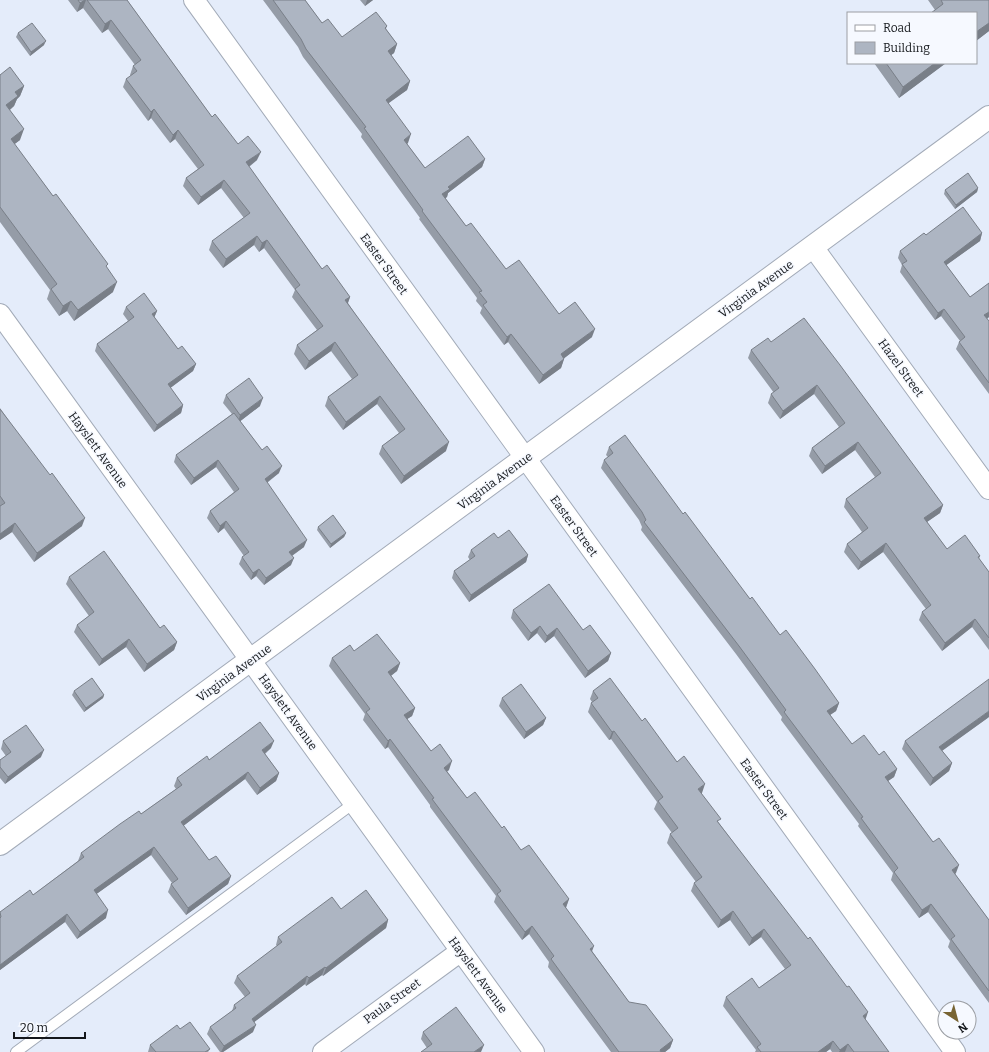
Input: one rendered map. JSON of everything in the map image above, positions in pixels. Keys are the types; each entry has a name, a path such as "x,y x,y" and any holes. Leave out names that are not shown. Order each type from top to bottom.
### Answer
{"street":[{"name":"Easter Street","path":"194,0 955,1052"},
{"name":"Virginia Avenue","path":"0,844 989,117"},
{"name":"Hazel Street","path":"813,247 989,489"},
{"name":"Hayslett Avenue","path":"0,314 534,1052"},
{"name":"Paula Street","path":"323,1052 461,951"}],"lane":[{"path":"16,1052 354,803"}],"building":[{"path":"78,0 85,0 80,3"},
{"path":"87,0 127,0 212,117 215,114 238,144 248,136 261,152 246,162 322,269 327,265 350,297 345,300 449,442 404,476 382,446 405,429 380,396 346,422 328,397 358,375 335,342 309,361 297,345 323,326 295,289 300,285 267,240 262,243 257,236 226,259 212,241 250,213 224,180 201,197 186,178 204,165 178,130 173,135 154,109 151,112 126,79 137,71 133,66 141,60 111,20 105,24"},
{"path":"273,0 305,0 322,23 328,19 342,37 376,12 387,26 385,28 397,44 388,51 410,81 386,100 411,134 404,140 425,168 468,136 485,159 448,187 450,189 442,194 466,226 471,223 506,269 519,260 559,314 575,302 595,329 561,354 564,359 543,375 511,334 507,337 483,305 487,302 479,292 482,291 422,211 423,210 364,128 366,127 306,49 301,39"},
{"path":"941,0 989,0 989,23 977,31 977,12 932,12 943,4"},
{"path":"32,23 46,41 31,52 18,33"},
{"path":"887,64 934,64 903,87"},
{"path":"10,67 24,86 15,92 18,96 6,105 24,129 11,139 53,196 56,194 108,264 106,266 117,282 78,310 71,301 63,306 51,289 57,284 0,207 0,75"},
{"path":"968,173 978,188 956,205 945,190"},
{"path":"963,207 982,233 944,262 970,297 989,283 989,312 984,315 989,321 989,383 959,342 965,337 944,309 938,313 902,264 907,261 900,251 924,233 926,235"},
{"path":"144,293 157,311 152,314 178,349 182,346 196,364 168,384 183,405 157,425 97,344 134,317 126,307"},
{"path":"804,318 943,505 924,518 947,549 965,535 980,556 978,557 989,572 989,638 975,619 945,643 922,612 931,605 886,543 861,562 847,544 868,528 846,499 881,473 858,442 825,466 812,448 845,423 817,385 783,411 771,394 779,388 751,350 768,338 771,342"},
{"path":"249,378 263,398 240,415 226,395"},
{"path":"0,409 50,475 52,473 85,518 37,553 15,523 0,534 0,506 5,503 0,496"},
{"path":"234,413 262,450 267,446 282,466 265,479 307,540 289,552 294,558 266,578 259,569 253,573 242,557 249,552 226,521 220,526 210,511 239,489 218,460 194,478 176,455"},
{"path":"625,435 683,514 685,512 750,599 752,597 780,635 786,630 815,669 839,703 827,711 852,744 864,735 879,755 884,751 897,769 885,777 933,842 939,838 959,865 952,870 989,920 989,991 951,939 955,936 931,904 922,910 894,872 898,868 861,818 863,817 784,712 786,710 739,646 644,522 646,520 642,512 604,460 613,453 609,447"},
{"path":"333,515 346,533 331,544 318,527"},
{"path":"509,530 528,555 471,595 454,571 475,556 471,550 494,533 498,538"},
{"path":"104,551 160,628 164,625 177,642 147,664 129,639 102,659 77,625 94,612 69,577"},
{"path":"549,584 583,630 590,625 611,653 588,671 557,628 547,636 540,626 531,633 513,610"},
{"path":"377,634 400,663 388,672 415,708 404,715 431,751 440,744 452,761 444,768 467,798 475,792 502,828 504,826 521,850 529,845 569,899 563,904 594,946 590,949 629,1002 646,1005 673,1040 660,1050 661,1052 619,1052 551,959 554,956 532,926 525,932 497,894 501,891 432,799 434,798 390,739 388,741 366,712 370,709 332,658 350,645 354,651"},
{"path":"92,678 104,695 86,708 74,691"},
{"path":"610,678 642,721 645,718 677,762 684,756 705,784 698,789 721,819 717,821 808,939 810,937 847,987 849,986 868,1012 863,1016 889,1052 854,1052 848,1044 840,1050 833,1041 818,1052 761,1052 757,1047 761,1044 726,997 752,978 759,988 791,965 764,929 752,938 733,911 721,920 694,883 702,877 670,834 678,828 658,801 663,797 614,731 612,732 591,703 598,698 593,691"},
{"path":"989,679 989,711 939,747 952,763 933,778 905,741"},
{"path":"521,684 546,718 526,732 502,698"},
{"path":"260,722 274,741 262,750 279,773 260,788 248,772 181,822 209,860 216,856 231,876 188,908 171,884 178,879 154,847 94,890 108,910 80,932 67,914 0,965 0,912 30,890 33,895 84,857 81,853 120,824 139,811 141,814 182,785 177,778 207,756 209,760"},
{"path":"26,725 44,750 8,777 0,767 0,760 11,752 3,741"},
{"path":"366,890 388,920 326,968 325,967 309,978 307,976 252,1019 256,1025 224,1046 210,1027 236,1008 234,1005 250,993 237,976 282,942 278,937 332,897 341,909"},
{"path":"456,1007 484,1045 474,1052 421,1052 432,1044 423,1032"},
{"path":"190,1022 210,1049 205,1052 156,1052 150,1045 177,1025 180,1029"}]}
